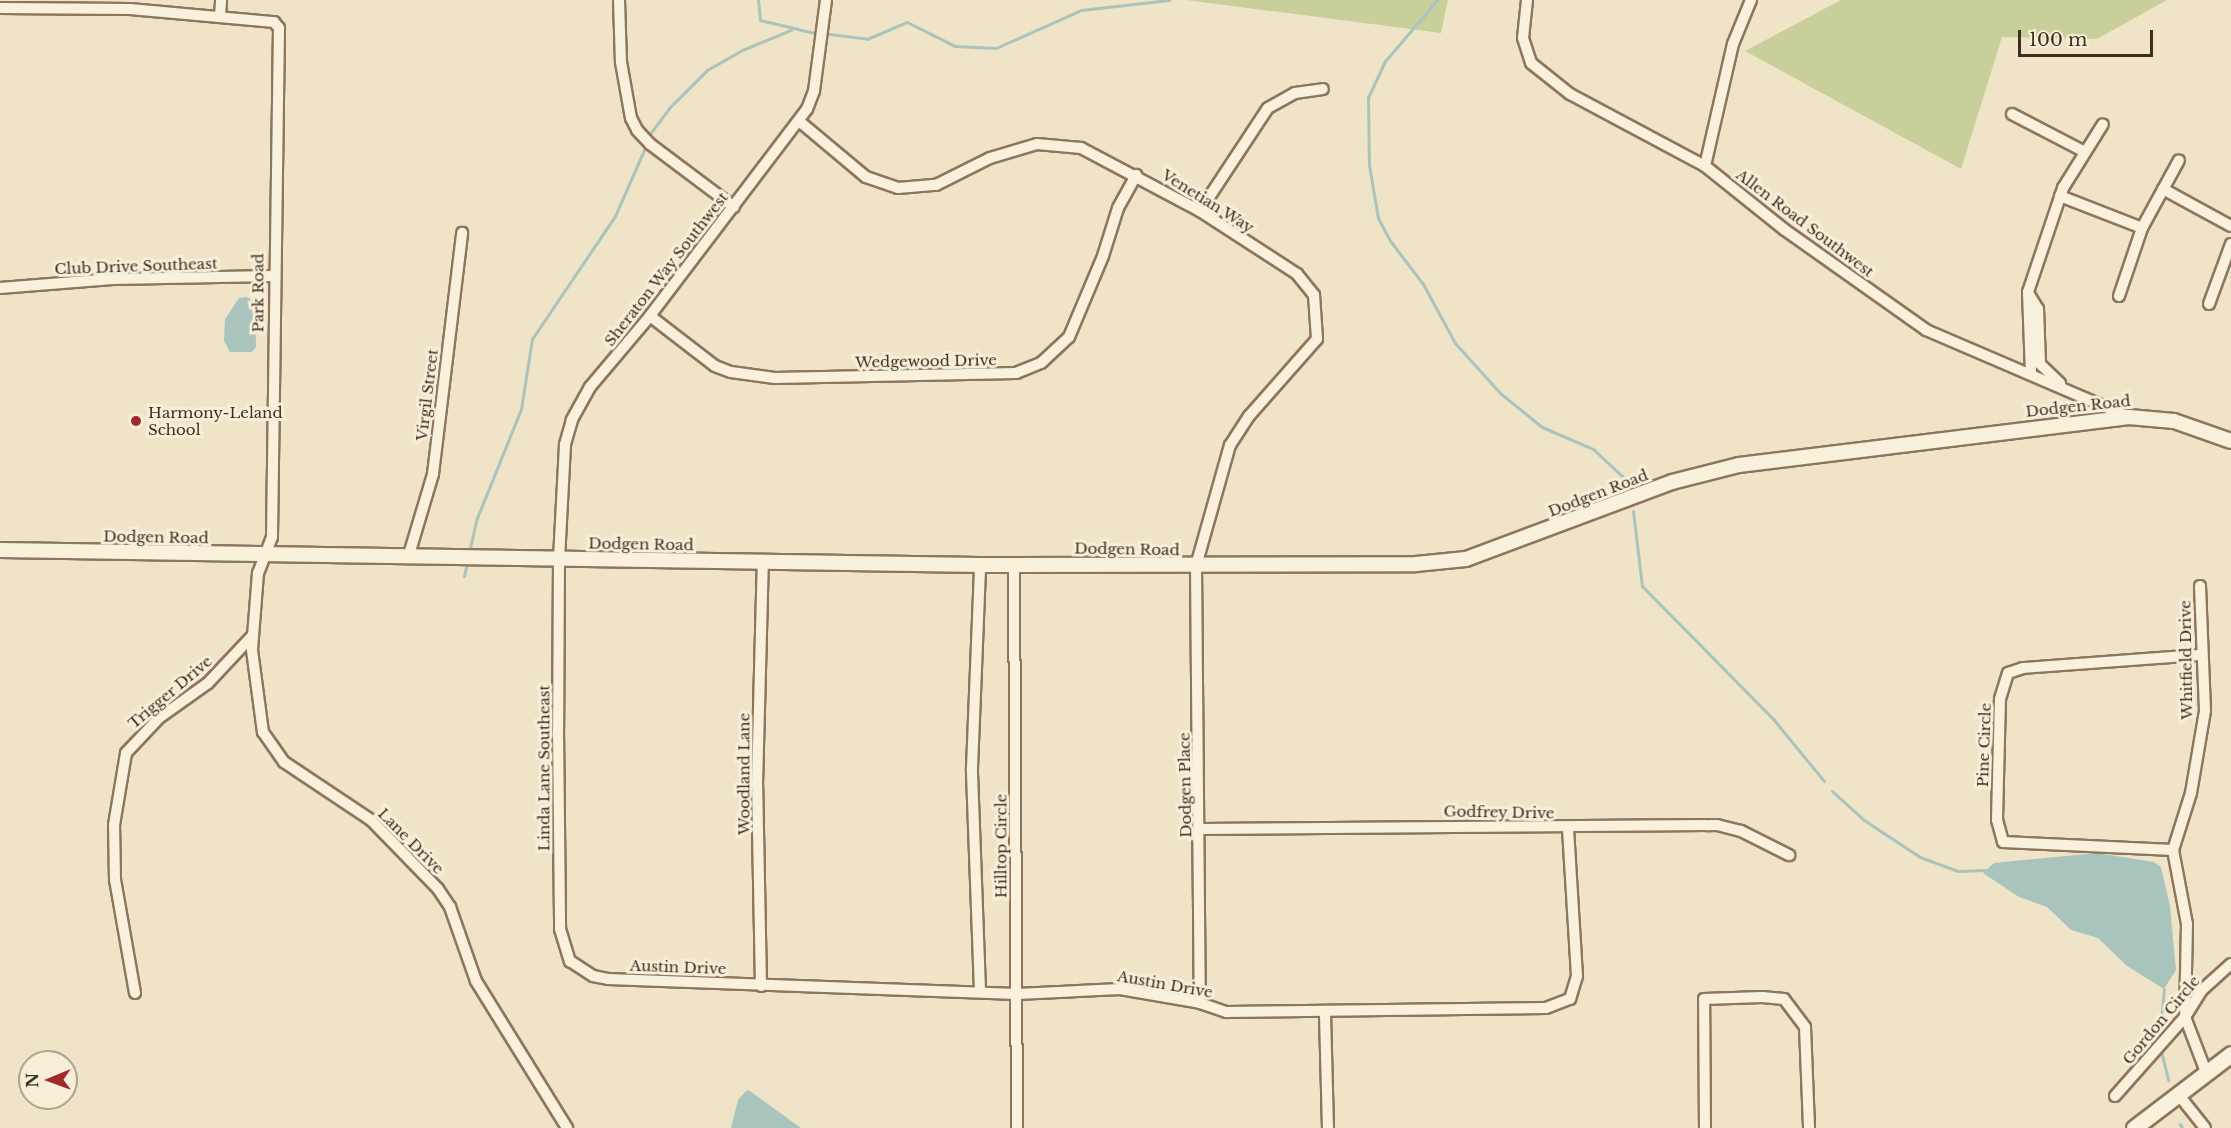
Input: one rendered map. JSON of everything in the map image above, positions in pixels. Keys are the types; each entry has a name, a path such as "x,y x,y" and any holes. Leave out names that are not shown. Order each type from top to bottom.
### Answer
{"main road":[{"path":"2134,1128 2231,1054"}],"street":[{"path":"6,5 130,9 220,16 221,0"},
{"path":"619,0 621,62 631,118 637,130 650,144 735,207"},
{"name":"Allen Road Southwest","path":"1527,0 1523,38 1531,63 1570,94 1705,166 1785,230 1926,330 2129,417"},
{"path":"1705,166 1734,44 1751,0"},
{"name":"Sheraton Way Southwest","path":"559,560 565,445 573,420 591,387 650,316 800,121 814,91 826,3"},
{"name":"Park Road","path":"220,16 274,22 279,28 273,276 273,502 272,537 266,556"},
{"path":"1200,211 1268,108 1295,93 1323,89"},
{"path":"2012,114 2085,152"},
{"name":"Venetian Way","path":"800,121 866,177 898,188 936,185 990,158 1037,144 1081,148 1136,175 1200,211 1297,274 1311,289 1318,312 1317,339 1310,350 1249,416 1230,445 1196,566"},
{"path":"2031,374 2033,331 2038,309 2028,292 2060,196 2103,124"},
{"path":"2119,296 2142,228 2179,160"},
{"name":"Wedgewood Drive","path":"650,316 715,366 731,372 775,378 1016,373 1041,363 1069,337 1103,256 1118,208 1136,175"},
{"path":"2163,189 2231,226"},
{"path":"2060,196 2142,228"},
{"name":"Virgil Street","path":"408,558 433,474 462,233"},
{"path":"2209,304 2231,244"},
{"name":"Club Drive Southeast","path":"0,288 113,279 273,276"},
{"path":"2033,331 2040,364 2070,391"},
{"path":"2031,374 2040,364"},
{"name":"Dodgen Road","path":"0,550 266,556 980,565 1351,566 1466,559 1703,472 2129,417 2174,421 2231,441"},
{"name":"Lane Drive","path":"266,556 258,573 253,635 255,690 263,732 270,748 306,778 371,820 438,889 450,907 476,981 567,1128"},
{"name":"Linda Lane Southeast","path":"559,560 560,929 570,961 580,970"},
{"name":"Woodland Lane","path":"761,986 758,785 763,562"},
{"name":"Hilltop Circle","path":"1014,564 1017,1128"},
{"path":"980,565 972,768 980,991"},
{"name":"Dodgen Place","path":"1196,566 1201,830 1200,1003"},
{"name":"Whitfield Drive","path":"2185,1017 2187,924 2173,850 2192,793 2205,711 2200,586"},
{"name":"Trigger Drive","path":"135,993 115,880 114,825 126,753 159,718 207,683 253,635"},
{"name":"Pine Circle","path":"2173,850 2003,842 1996,820 2000,699 2008,673 2023,668 2201,655"},
{"name":"Godfrey Drive","path":"1201,830 1717,825 1741,831 1789,855"},
{"name":"Austin Drive","path":"580,970 608,979 761,986 980,991 1017,994 1120,989 1200,1003 1227,1012 1325,1014 1546,1008 1570,999 1577,976 1568,828"},
{"name":"Gordon Circle","path":"2115,1096 2185,1017 2202,990 2231,964"},
{"path":"1705,1128 1704,999 1762,997 1784,999 1805,1027 1809,1128"},
{"path":"1325,1014 1328,1128"},
{"path":"2185,1017 2206,1072"},
{"path":"2178,1094 2205,1128"}],"green space":[{"path":"1186,0 1448,0 1441,33"},
{"path":"1841,0 2167,0 2097,39 2002,37 1961,169 1745,51"}],"water":[{"path":"247,297 255,303 256,347 252,352 230,352 224,341 225,319 239,298"},
{"path":"2097,853 2154,862 2161,867 2170,906 2176,970 2164,989 2127,966 2098,938 2071,930 2047,907 2019,897 1983,873 1994,863"},
{"path":"747,1090 801,1128 731,1128 738,1100"}],"waterway":[{"path":"758,0 760,20 814,33"},
{"path":"829,34 867,39 907,22 955,46 996,48 1081,10 1169,0"},
{"path":"1437,0 1385,61 1368,97 1369,165 1378,218 1391,242 1423,284 1455,343 1500,393 1542,427 1593,449 1635,488"},
{"path":"649,135 669,108 707,70 742,50 791,30"},
{"path":"469,552 477,518 521,409 532,339 615,216 644,150"},
{"path":"1633,511 1642,586 1774,720 1824,781"},
{"path":"464,576 466,567"},
{"path":"1832,791 1864,820 1920,857 1958,871 1985,870"},
{"path":"2160,1031 2164,989"},
{"path":"2161,1051 2168,1080"},
{"path":"2180,1124 2182,1128"}],"place":[{"name":"Harmony-Leland School","path":"136,421"}]}
